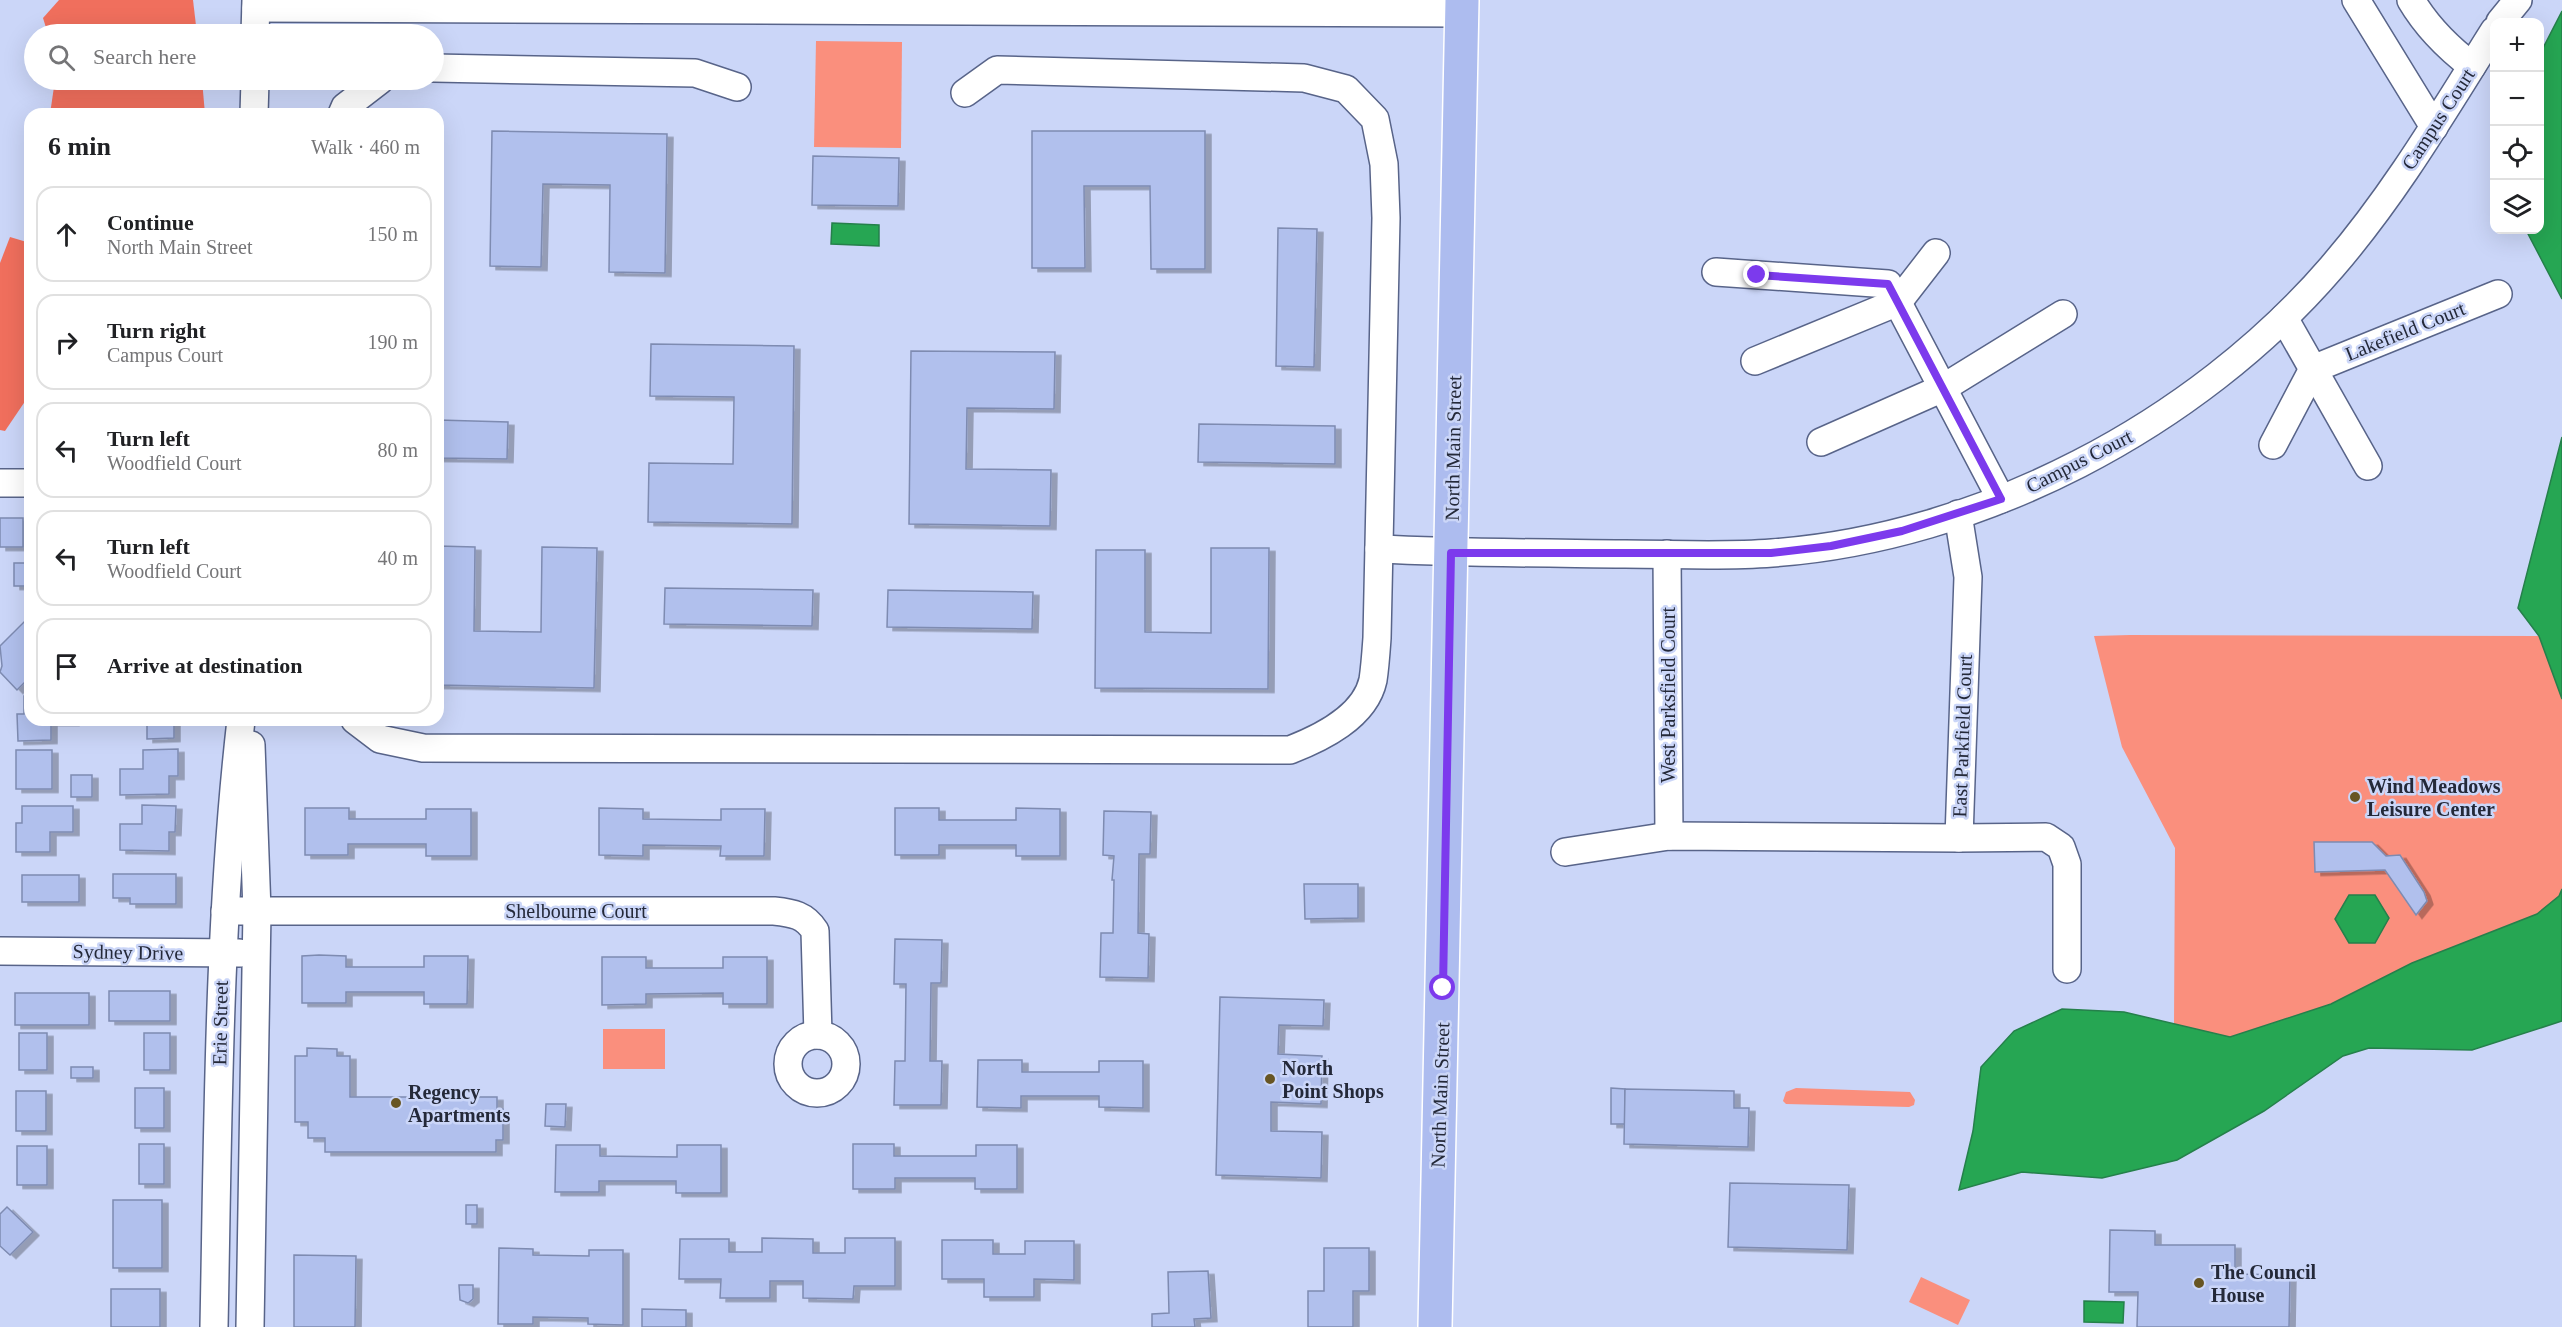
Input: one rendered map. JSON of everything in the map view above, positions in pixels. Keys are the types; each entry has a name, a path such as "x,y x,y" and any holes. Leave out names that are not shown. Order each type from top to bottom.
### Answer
{"main road":[{"name":"North Main Street","path":"1435,1327 1462,7"}],"street":[{"path":"2356,0 2434,127"},
{"path":"2411,0 2427,24 2447,46 2472,66"},
{"path":"2503,18 2518,0"},
{"path":"256,14 859,5 1462,7"},
{"name":"Campus Court","path":"1380,549 1451,553 1667,554 1771,553 1831,546 1902,531 1958,514 2001,499 2071,468 2146,426 2196,392 2244,354 2284,318 2330,270 2376,213 2490,38"},
{"path":"444,68 695,73 737,87"},
{"path":"363,726 380,739 423,748 1290,750 1323,737 1356,712 1372,682 1377,638 1380,549 1386,218 1384,164 1375,119 1347,89 1304,78 997,70 965,93"},
{"path":"254,108 255,90"},
{"path":"345,108 367,90"},
{"path":"1755,361 1898,302 1936,253"},
{"path":"1716,272 1888,284 2001,499"},
{"name":"Lakefield Court","path":"2313,369 2498,294"},
{"path":"1821,442 1943,388 2063,314"},
{"path":"2284,318 2368,466"},
{"path":"2273,445 2313,369"},
{"path":"0,483 24,483"},
{"name":"East Parkfield Court","path":"1958,514 1968,577 1959,838 2046,837 2061,847 2067,864 2067,969"},
{"name":"West Parksfield Court","path":"1667,554 1669,836"},
{"name":"Erie Street","path":"214,1327 222,953 232,800 240,726"},
{"name":"Erie Street","path":"249,726 257,911 250,1327"},
{"path":"1565,852 1669,836 1959,838"},
{"name":"Shelbourne Court","path":"225,911 774,911 790,913 807,919 815,931 818,1035"},
{"name":"Sydney Drive","path":"0,951 256,953"},
{"path":"215,1283 250,1283"}],"shaded area":[{"path":"59,0 193,0 196,24 45,24 43,18"},
{"path":"2562,11 2562,299 2528,234 2544,234 2544,46"},
{"path":"816,41 902,42 901,148 814,147"},
{"path":"54,90 203,90 204,108 51,108"},
{"path":"832,223 879,225 879,246 831,244"},
{"path":"10,237 24,241 24,403 5,431 0,430 0,263"},
{"path":"2562,437 2562,699 2539,636 2518,608"},
{"name":"Wind Meadows Leisure Center","path":"2094,636 2539,636 2562,699 2562,889 2559,896 2537,914 2412,963 2331,1004 2230,1037 2174,1024 2175,848 2122,747"},
{"path":"2562,889 2562,1021 2472,1050 2369,1048 2343,1056 2264,1111 2177,1160 2102,1178 2022,1172 1959,1190 1973,1131 1981,1067 2014,1031 2062,1009 2124,1012 2230,1037 2331,1004 2412,963 2537,914 2559,896"},
{"path":"2349,895 2375,895 2389,918 2375,943 2349,943 2335,919"},
{"path":"603,1029 665,1029 665,1069 603,1069"},
{"path":"1796,1088 1910,1092 1915,1100 1914,1105 1909,1107 1786,1104 1783,1101 1786,1092"},
{"path":"1921,1277 1970,1300 1958,1325 1909,1302"},
{"path":"2084,1301 2124,1302 2123,1323 2084,1322"}],"building":[{"path":"492,131 667,134 665,273 609,272 610,185 543,184 541,267 490,266"},
{"path":"1032,131 1205,131 1205,269 1151,269 1150,186 1084,186 1085,268 1032,268"},
{"path":"813,156 899,158 898,206 812,205"},
{"path":"1278,228 1317,229 1314,367 1276,366"},
{"path":"651,344 794,346 792,524 648,522 649,463 733,464 734,397 650,396"},
{"path":"911,351 1055,352 1054,409 967,408 966,469 1051,470 1050,526 909,524"},
{"path":"444,420 508,422 507,459 444,458"},
{"path":"1199,424 1335,426 1335,464 1198,462"},
{"path":"0,518 23,518 23,547 0,547"},
{"path":"444,546 475,547 474,631 541,632 542,547 597,548 594,688 444,685"},
{"path":"1211,548 1269,548 1268,689 1095,688 1096,550 1145,550 1145,632 1211,633"},
{"path":"14,563 24,563 24,586 14,586"},
{"path":"665,588 813,590 812,626 664,624"},
{"path":"888,590 1033,592 1032,629 887,627"},
{"path":"24,622 24,683 17,690 0,672 2,666 0,646"},
{"path":"17,714 24,714 24,726 51,726 51,740 18,741"},
{"path":"147,726 174,726 174,738 147,739"},
{"path":"178,749 178,776 169,776 169,794 120,795 120,769 143,769 143,750"},
{"path":"16,750 52,750 52,789 16,789"},
{"path":"71,775 92,775 92,797 71,797"},
{"path":"142,805 176,806 175,832 169,832 169,851 120,850 120,824 142,824"},
{"path":"22,806 73,806 73,832 50,832 50,852 16,852 16,823 22,823"},
{"path":"305,808 349,808 349,819 426,819 426,809 471,809 471,856 426,856 426,844 348,844 348,855 305,855"},
{"path":"599,808 643,809 643,819 721,820 721,809 765,809 764,856 720,856 721,846 643,845 643,856 599,855"},
{"path":"895,808 939,808 939,820 1016,820 1016,808 1060,809 1060,856 1016,856 1016,845 939,845 939,855 895,855"},
{"path":"1104,811 1151,812 1150,854 1139,854 1138,933 1149,934 1148,978 1100,977 1101,933 1113,933 1114,856 1103,855"},
{"path":"2314,842 2372,842 2386,856 2400,855 2424,892 2427,901 2416,915 2385,870 2315,872"},
{"path":"113,874 176,874 176,904 130,904 130,898 113,898"},
{"path":"22,875 79,875 79,902 22,902"},
{"path":"1304,884 1358,884 1358,918 1305,919"},
{"path":"895,939 942,940 941,983 931,983 930,1061 942,1061 941,1105 894,1105 895,1061 905,1061 906,984 894,984"},
{"path":"302,956 346,956 346,967 424,967 424,956 468,956 467,1004 424,1004 424,992 346,992 346,1003 302,1003"},
{"path":"602,957 646,957 646,968 723,968 723,957 767,957 767,1004 723,1004 723,993 646,994 646,1004 602,1005"},
{"path":"109,991 170,991 170,1021 109,1021"},
{"path":"15,993 89,993 89,1025 15,1025"},
{"name":"North Point Shops","path":"1220,997 1324,1000 1323,1026 1279,1025 1278,1054 1322,1056 1321,1104 1271,1102 1271,1131 1322,1132 1321,1178 1216,1175"},
{"path":"19,1033 47,1033 47,1070 19,1070"},
{"path":"144,1033 170,1033 170,1070 144,1070"},
{"name":"Regency Apartments","path":"307,1048 337,1049 337,1056 350,1056 350,1097 497,1097 497,1109 503,1109 503,1140 496,1140 496,1152 325,1152 325,1138 308,1138 308,1122 295,1122 295,1056 307,1056"},
{"path":"978,1060 1022,1060 1022,1072 1099,1072 1099,1061 1143,1061 1143,1108 1099,1107 1099,1096 1021,1096 1021,1108 977,1107"},
{"path":"71,1067 93,1067 93,1078 71,1078"},
{"path":"135,1088 164,1088 164,1128 135,1128"},
{"path":"1611,1088 1625,1089 1625,1124 1611,1124"},
{"path":"1625,1089 1734,1091 1734,1108 1749,1108 1748,1147 1624,1144"},
{"path":"16,1091 46,1091 46,1131 16,1131"},
{"path":"546,1104 566,1104 565,1127 545,1126"},
{"path":"139,1144 164,1144 164,1184 139,1184"},
{"path":"853,1144 894,1144 894,1156 976,1156 976,1145 1017,1145 1017,1189 975,1189 975,1178 895,1178 895,1189 853,1189"},
{"path":"556,1145 600,1145 600,1156 677,1157 677,1145 721,1145 721,1193 676,1193 676,1181 599,1181 599,1192 555,1192"},
{"path":"17,1146 47,1146 47,1185 17,1185"},
{"path":"1730,1183 1849,1185 1847,1250 1728,1247"},
{"path":"113,1200 162,1200 162,1268 113,1268"},
{"path":"466,1205 477,1205 477,1224 466,1224"},
{"path":"7,1207 33,1232 10,1255 0,1246 0,1214"},
{"name":"The Council House","path":"2110,1230 2155,1231 2155,1245 2235,1245 2235,1274 2290,1275 2289,1327 2137,1327 2138,1292 2109,1292"},
{"path":"762,1238 813,1239 813,1253 845,1253 845,1238 895,1238 895,1286 854,1286 853,1299 803,1298 803,1281 770,1281 770,1298 720,1298 721,1279 679,1279 680,1239 729,1239 729,1252 762,1252"},
{"path":"942,1240 993,1240 993,1254 1025,1254 1025,1241 1074,1241 1074,1280 1034,1279 1034,1297 984,1297 984,1279 942,1279"},
{"path":"499,1248 533,1249 533,1255 589,1256 589,1250 623,1250 623,1325 588,1324 588,1318 533,1317 533,1324 498,1324"},
{"path":"1324,1248 1369,1248 1369,1291 1353,1291 1353,1327 1308,1327 1308,1291 1324,1291"},
{"path":"294,1255 356,1256 355,1327 294,1327"},
{"path":"1208,1271 1211,1318 1194,1319 1195,1327 1152,1327 1152,1314 1169,1313 1168,1272"},
{"path":"459,1285 473,1285 473,1299 468,1303 460,1300"},
{"path":"111,1289 160,1289 160,1327 111,1327"},
{"path":"642,1309 686,1310 686,1327 642,1327"}],"place":[{"name":"Wind Meadows Leisure Center","path":"2355,797"},
{"name":"North Point Shops","path":"1270,1079"},
{"name":"Regency Apartments","path":"396,1103"},
{"name":"The Council House","path":"2199,1283"}],"route":[{"path":"1443,988 1451,553 1771,553 1831,546 1902,531 2001,499 1888,284 1757,275"}]}
